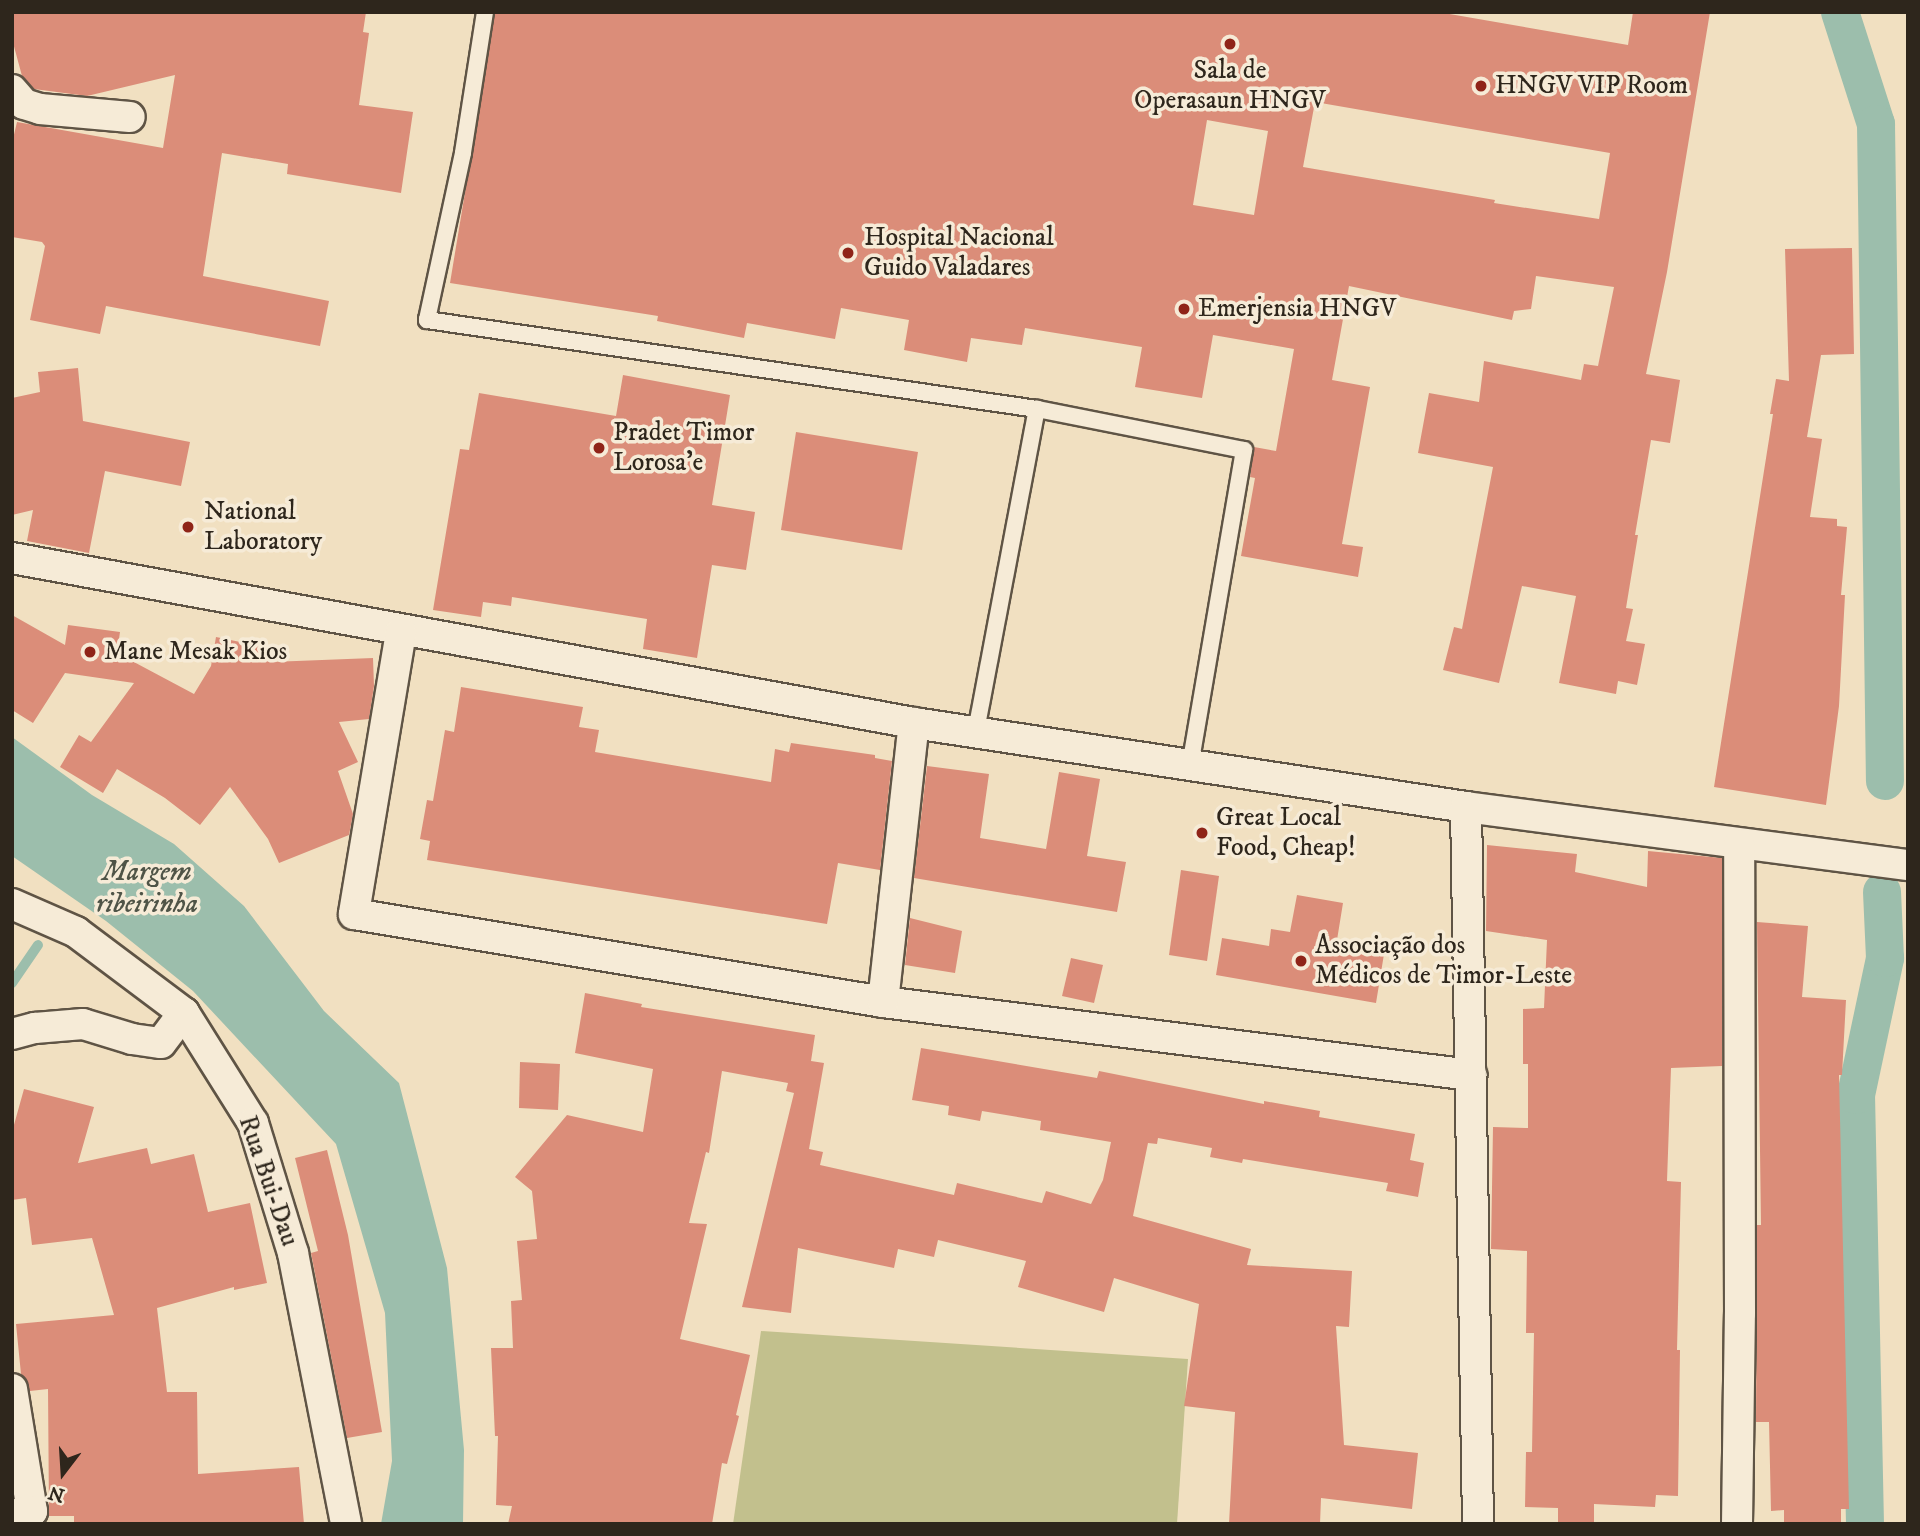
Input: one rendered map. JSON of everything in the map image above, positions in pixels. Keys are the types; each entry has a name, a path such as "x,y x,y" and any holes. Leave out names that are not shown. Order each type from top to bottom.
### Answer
{"street":[{"path":"12,90 24,104 40,109 130,117"},
{"path":"12,558 401,632 915,723 1466,807 1739,845 1908,865"},
{"path":"401,632 354,914 883,1002 1471,1075"},
{"path":"883,1002 915,723"},
{"path":"1466,807 1478,1524"},
{"path":"1737,1524 1740,1312 1739,845"},
{"name":"Rua Bui-Dau","path":"12,904 76,932 184,1013 253,1123 293,1253 346,1524"},
{"path":"12,1034 35,1028 83,1024 132,1040 160,1043 184,1013"},
{"path":"12,1390 33,1511 12,1515"}],"lane":[{"path":"485,12 463,153 426,320 1037,409 1244,450 1190,766"},
{"path":"976,731 1037,409"}],"shaded area":[{"path":"761,1331 1188,1359 1177,1524 733,1524"}],"water":[{"name":"Margem ribeirinha","path":"12,737 92,795 174,844 244,906 324,1011 399,1083 447,1268 464,1450 463,1524 381,1524 392,1461 385,1313 336,1144 193,991 106,921 12,856"}],"building":[{"path":"12,12 366,12 363,32 369,33 359,105 413,112 401,193 287,174 288,164 222,153 203,276 329,301 320,346 106,306 100,334 30,320 45,246 42,242 12,237 12,143 17,122 163,148 175,75 87,96 34,89 22,76 12,39"},
{"path":"495,12 1438,12 1628,45 1633,12 1710,12 1667,272 1646,374 1680,380 1670,443 1651,440 1635,535 1638,535 1626,608 1633,609 1626,641 1645,644 1637,685 1618,681 1616,694 1559,683 1576,596 1522,586 1499,683 1443,670 1454,627 1462,629 1493,467 1418,453 1429,393 1479,402 1484,361 1581,380 1584,364 1598,366 1614,287 1536,276 1531,309 1514,311 1512,320 1349,286 1332,380 1370,387 1342,544 1363,547 1358,577 1241,556 1255,478 1250,477 1254,447 1276,451 1294,349 1213,335 1202,398 1135,387 1142,347 1025,328 1022,345 971,338 967,362 904,350 909,320 841,308 835,339 747,323 744,338 657,321 658,316 450,283","holes":["1315,102 1610,153 1599,219 1494,203 1495,200 1303,167","1207,120 1268,131 1254,215 1193,205"]},
{"path":"1852,248 1854,354 1821,355 1807,437 1822,439 1810,517 1837,519 1837,526 1847,527 1841,595 1845,595 1839,706 1826,805 1714,787 1773,414 1770,414 1776,379 1789,381 1785,249"},
{"path":"78,368 83,421 190,442 181,486 105,471 89,553 27,541 33,510 12,515 12,398 40,392 38,372"},
{"path":"623,375 730,395 712,505 755,512 746,570 712,565 697,658 643,649 647,619 512,597 511,606 483,602 481,617 433,610 460,449 469,450 479,393 616,416"},
{"path":"796,432 918,452 902,550 781,530"},
{"path":"12,615 65,645 68,625 120,632 117,653 194,694 211,666 216,637 274,649 271,662 373,658 374,686 369,719 339,722 358,762 338,771 353,814 349,835 279,863 268,839 230,787 200,825 165,798 117,769 103,793 60,767 79,735 91,742 134,683 65,673 33,723 12,710"},
{"path":"461,687 583,707 579,727 599,730 595,752 771,782 775,749 789,752 791,743 875,755 875,758 892,761 880,870 838,863 827,924 427,860 430,841 420,839 427,800 433,801 445,730 454,732"},
{"path":"927,766 989,774 980,838 1046,849 1059,772 1100,779 1087,856 1126,862 1117,912 914,878"},
{"path":"1487,845 1577,854 1575,872 1647,887 1648,851 1722,858 1722,1066 1671,1068 1667,1181 1681,1182 1677,1350 1680,1350 1678,1496 1656,1495 1655,1507 1594,1504 1594,1524 1558,1524 1558,1508 1525,1507 1526,1452 1532,1452 1534,1333 1526,1333 1527,1251 1491,1249 1493,1127 1528,1128 1528,1064 1523,1064 1523,1009 1544,1008 1547,940 1486,931"},
{"path":"1181,870 1219,876 1207,961 1169,955"},
{"name":"Associação dos Médicos de Timor-Leste","path":"1297,895 1343,903 1337,940 1385,948 1376,1003 1216,975 1222,938 1269,946 1271,929 1290,932"},
{"path":"910,918 962,931 955,973 905,965"},
{"path":"1757,922 1808,926 1802,997 1846,1000 1842,1075 1839,1075 1849,1509 1841,1509 1841,1524 1784,1524 1784,1510 1771,1511 1769,1422 1756,1422 1757,1225 1761,1225"},
{"path":"1071,958 1103,965 1094,1003 1062,996"},
{"path":"585,993 642,1004 641,1007 815,1035 811,1061 824,1063 809,1149 823,1152 820,1165 954,1195 957,1183 1042,1203 1046,1191 1091,1204 1103,1180 1111,1142 1040,1130 1041,1121 982,1111 980,1121 948,1115 949,1106 912,1100 921,1048 1097,1078 1099,1071 1264,1104 1264,1101 1320,1111 1319,1117 1415,1134 1410,1160 1424,1163 1418,1197 1386,1191 1388,1183 1243,1159 1242,1163 1210,1157 1212,1148 1158,1138 1157,1144 1148,1143 1133,1216 1251,1249 1247,1265 1352,1271 1349,1327 1336,1326 1344,1445 1418,1453 1412,1509 1321,1498 1320,1524 1229,1524 1235,1412 1184,1406 1199,1304 1114,1278 1104,1312 1018,1287 1026,1261 938,1240 934,1257 898,1249 894,1268 798,1248 791,1313 742,1307 794,1093 786,1091 788,1083 722,1071 709,1153 706,1152 689,1223 707,1224 680,1339 750,1355 727,1464 722,1463 712,1524 508,1524 512,1506 496,1505 498,1436 495,1436 491,1348 513,1348 511,1301 522,1300 517,1241 537,1239 532,1191 515,1177 567,1115 643,1132 653,1069 575,1053"},
{"path":"520,1062 560,1064 558,1110 519,1108"},
{"path":"24,1089 94,1107 78,1163 147,1148 151,1164 194,1154 208,1212 250,1203 267,1283 234,1290 234,1287 157,1308 167,1392 197,1392 198,1474 299,1467 304,1524 74,1524 74,1516 49,1516 48,1389 30,1391 21,1374 16,1324 114,1315 92,1238 32,1245 26,1198 12,1200 12,1132"},
{"path":"327,1150 348,1235 382,1432 347,1438 311,1253 318,1251 295,1158"}],"waterway":[{"path":"1840,12 1876,124 1885,781"},
{"path":"1865,1524 1856,1095 1885,958 1882,892"},
{"path":"12,983 38,945"}],"place":[{"name":"Sala de Operasaun HNGV","path":"1230,44"},
{"name":"HNGV VIP Room","path":"1481,86"},
{"name":"Hospital Nacional Guido Valadares","path":"848,253"},
{"name":"Emerjensia HNGV","path":"1184,309"},
{"name":"Pradet Timor Lorosa'e","path":"599,448"},
{"name":"National Laboratory","path":"188,527"},
{"name":"Mane Mesak Kios","path":"90,652"},
{"name":"Great Local Food, Cheap!","path":"1202,833"},
{"name":"Associação dos Médicos de Timor-Leste","path":"1301,961"}]}
